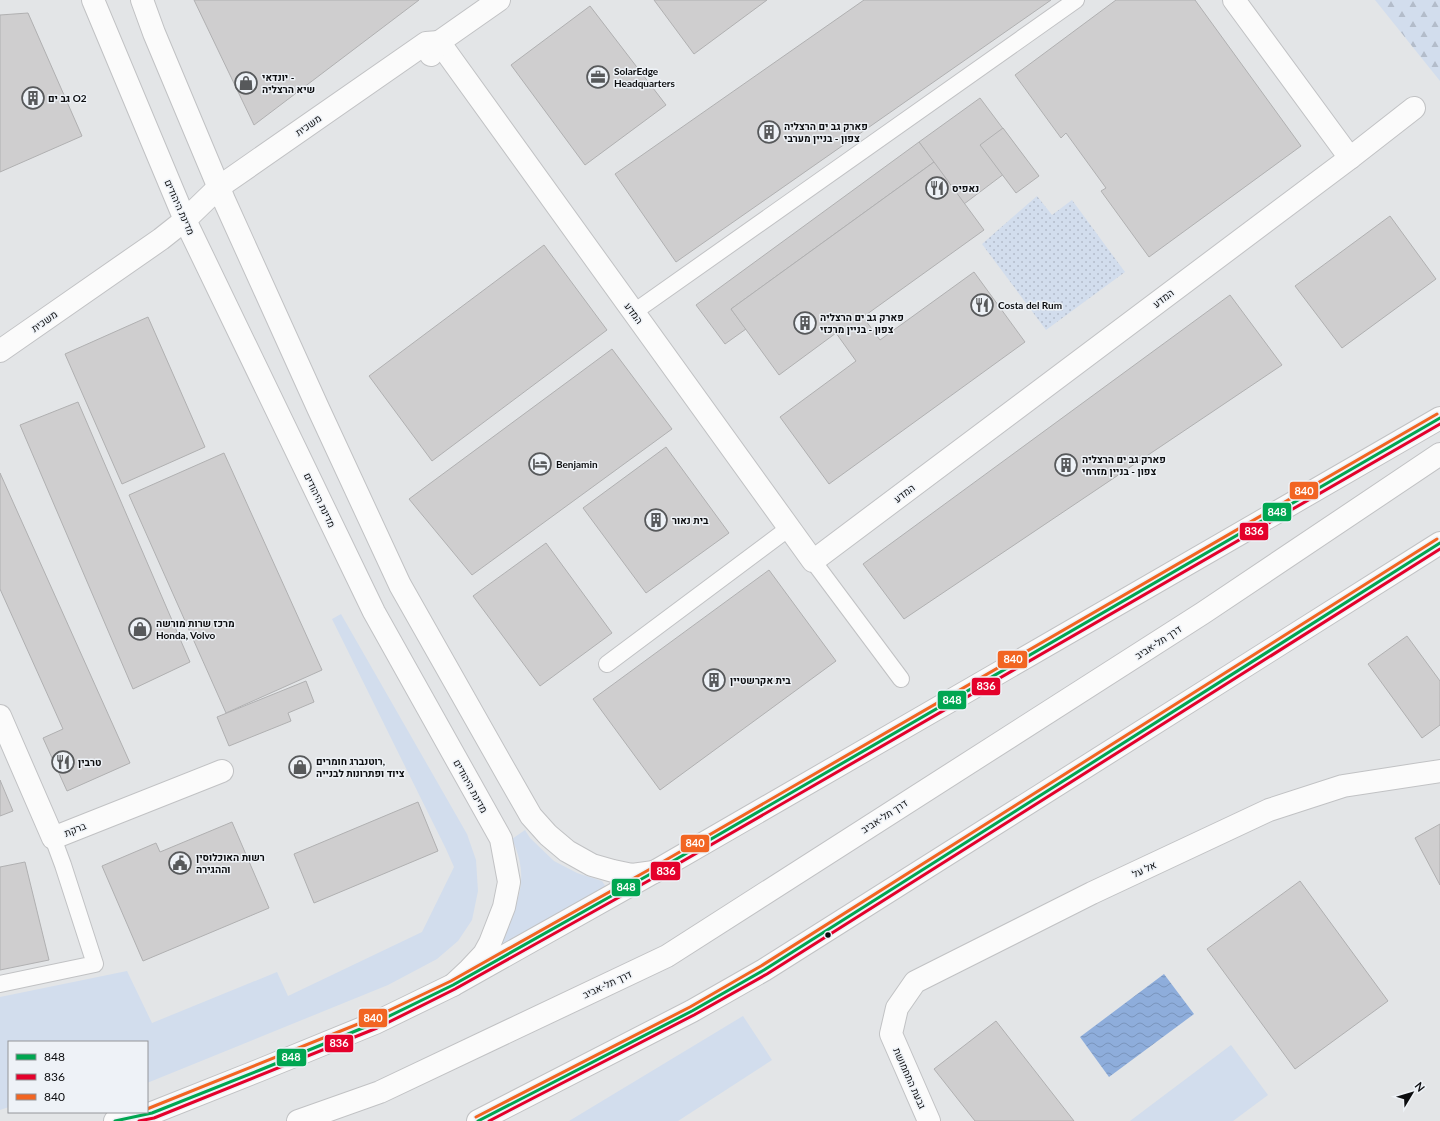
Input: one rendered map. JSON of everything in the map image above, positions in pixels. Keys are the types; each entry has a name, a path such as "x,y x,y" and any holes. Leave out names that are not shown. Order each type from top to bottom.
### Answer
{"main road":[{"name":"מדינת היהודים","path":"93,0 185,220 374,612 501,839 509,882 504,907 490,943 484,954 453,985"},
{"path":"142,0 157,40 222,193 318,408 400,585 531,816 548,836 567,851 592,865 632,874 654,872"},
{"name":"משכית","path":"0,351 154,244 426,43 439,42 500,0"},
{"path":"1234,0 1350,158"},
{"name":"המדע","path":"439,42 813,561 1350,158 1414,108"},
{"path":"115,1121 152,1113 260,1070 375,1023 453,985 654,872 1440,418"},
{"name":"דרך תל-אביב","path":"298,1121 380,1092 667,956 1203,613 1440,454"},
{"path":"478,1121 692,1011 764,970 1440,543"},
{"name":"ברקת","path":"0,716 53,838 222,771"},
{"name":"אל על","path":"891,1034 897,1008 915,982 1092,893 1269,810 1343,786 1440,771"},
{"name":"גבעת התחמושת","path":"891,1034 929,1121"}],"lane":[{"path":"634,312 1076,0"},
{"path":"607,664 789,528"},
{"path":"813,561 901,679"},
{"path":"0,984 95,964 53,838"}],"green space":[{"path":"1375,0 1440,0 1440,81"},
{"path":"1037,196 1052,215 1072,200 1125,272 1046,330 982,244"},
{"path":"341,614 467,834 476,860 478,891 472,920 458,941 437,959 388,985 148,1083 148,1041 8,1041 8,1107 0,1110 0,997 127,971 152,1023 277,972 288,996 422,932 454,867 332,619"},
{"path":"525,830 530,838 554,861 577,873 602,881 608,890 497,948 515,908 521,883 521,870 518,855 512,839"},
{"path":"743,1016 772,1060 678,1121 569,1121"},
{"path":"1231,1045 1268,1095 1233,1121 1130,1121"}],"water":[{"path":"1164,974 1194,1014 1109,1077 1080,1037"}],"building":[{"path":"194,0 419,0 254,125"},
{"path":"654,0 767,0 694,54"},
{"name":"פארק גב ים הרצליה צפון - בניין מערבי","path":"864,0 1051,0 676,262 615,174"},
{"path":"1116,0 1195,0 1301,146 1149,257 1101,191 1106,188 1066,133 1061,138 1015,75"},
{"path":"590,6 666,105 585,165 511,65"},
{"name":"גב ים O2","path":"28,13 82,136 0,172 0,15"},
{"path":"980,98 1025,158 964,204 919,142"},
{"path":"1003,128 1039,176 1016,193 980,145"},
{"path":"919,142 934,162 731,309 746,329 725,344 696,305"},
{"name":"פארק גב ים הרצליה צפון - בניין מרכזי","path":"934,162 984,230 863,317 880,340 974,272 1025,342 829,484 780,417 856,361 836,333 779,375 731,309"},
{"path":"1390,216 1436,279 1342,348 1295,286"},
{"path":"544,245 607,330 432,461 369,376"},
{"name":"פארק גב ים הרצליה צפון - בניין מזרחי","path":"1230,295 1282,365 904,619 863,564"},
{"path":"148,317 205,447 122,484 65,354"},
{"name":"Benjamin","path":"612,349 672,429 472,575 409,499"},
{"path":"78,402 190,662 133,689 20,425"},
{"name":"בית נאור","path":"666,447 729,533 646,593 583,508"},
{"path":"224,453 322,670 226,713 129,495"},
{"path":"0,473 130,763 67,791 43,738 63,729 0,589"},
{"path":"546,543 612,633 540,686 473,596"},
{"name":"בית אקרשטיין","path":"769,570 836,661 660,790 593,699"},
{"path":"1407,636 1440,681 1440,725 1422,738 1368,664"},
{"path":"306,681 314,702 288,713 291,721 229,746 217,717"},
{"path":"0,780 13,811 0,816"},
{"path":"418,802 438,851 314,903 294,854"},
{"path":"232,822 269,908 143,961 102,866 156,843 160,852"},
{"path":"1440,824 1440,885 1415,838"},
{"path":"25,862 49,960 0,970 0,867"},
{"path":"1300,881 1388,1001 1295,1069 1207,949"},
{"path":"996,1021 1074,1121 975,1121 934,1069"}],"transit line":[{"name":"840","path":"148,1109 373,1018 451,981 652,868 1437,414"},
{"name":"848","path":"115,1121 152,1113 260,1070 375,1023 453,985 654,872 1440,418"},
{"name":"836","path":"139,1121 154,1118 377,1028 455,989 657,876 1440,424"},
{"name":"840","path":"476,1117 690,1007 761,966 1437,539"},
{"name":"848","path":"478,1121 692,1011 764,970 1440,543"},
{"name":"836","path":"489,1121 694,1015 767,974 1440,549"}],"place":[{"name":"SolarEdge Headquarters","path":"598,77"},
{"name":"יונדאי - שיא הרצליה","path":"246,83"},
{"name":"גב ים O2","path":"33,98"},
{"name":"פארק גב ים הרצליה צפון - בניין מערבי","path":"769,132"},
{"name":"נאפיס","path":"937,188"},
{"name":"Costa del Rum","path":"982,305"},
{"name":"פארק גב ים הרצליה צפון - בניין מרכזי","path":"805,323"},
{"name":"Benjamin","path":"540,464"},
{"name":"פארק גב ים הרצליה צפון - בניין מזרחי","path":"1066,465"},
{"name":"בית נאור","path":"656,520"},
{"name":"מרכז שרות מורשה Honda, Volvo","path":"140,629"},
{"name":"בית אקרשטיין","path":"714,680"},
{"name":"טרבין","path":"63,762"},
{"name":"רוטנברג חומרים, ציוד ופתרונות לבנייה","path":"300,767"},
{"name":"רשות האוכלוסין וההגירה","path":"180,863"}]}
